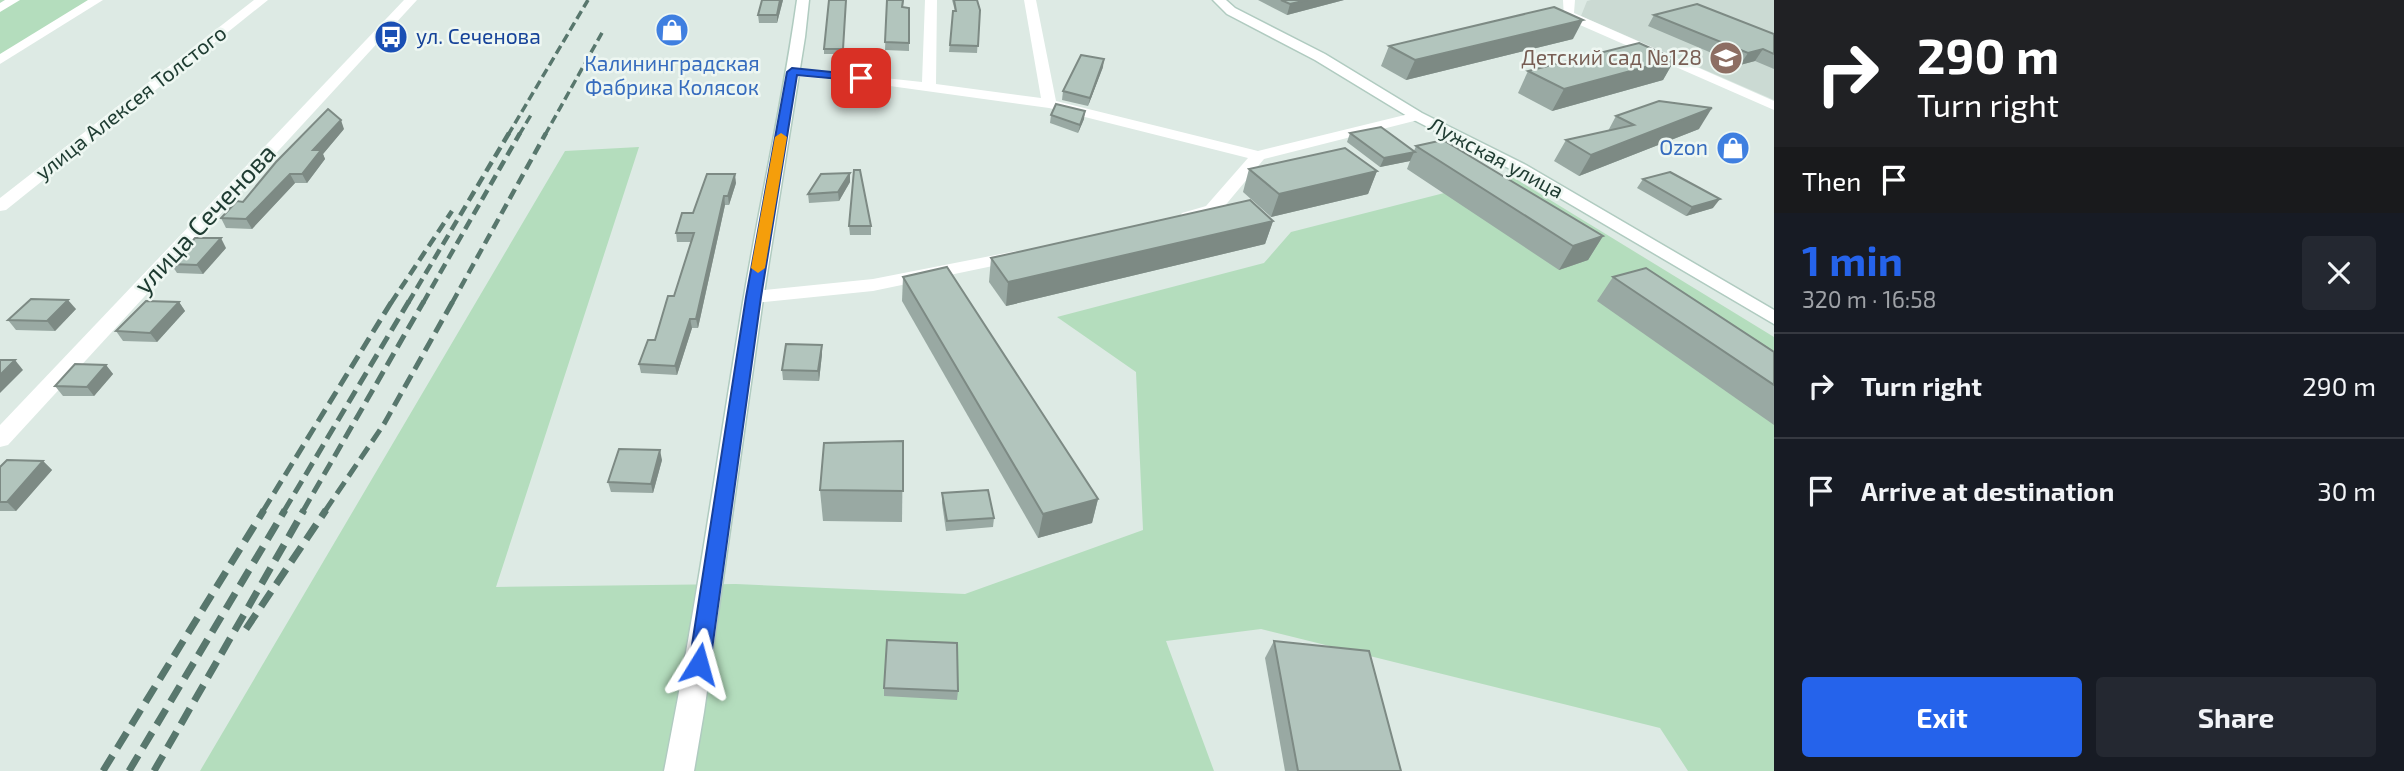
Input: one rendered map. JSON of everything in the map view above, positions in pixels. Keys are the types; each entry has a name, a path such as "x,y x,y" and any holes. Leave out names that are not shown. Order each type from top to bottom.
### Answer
{"street":[{"path":"0,8 13,0"},
{"path":"2,57 97,0"},
{"name":"улица Алексея Толстого","path":"0,206 262,0"},
{"name":"улица Сеченова","path":"0,439 411,0"},
{"path":"680,771 696,690 754,297 798,45 803,0"},
{"path":"929,87 931,0"},
{"path":"1030,0 1049,104"},
{"name":"Лужская улица","path":"1219,0 1231,11 1320,57 1417,116 1520,168 1774,318"},
{"path":"1569,0 1568,15 1774,106"},
{"path":"792,72 1049,104 1258,156 1417,116"},
{"path":"1170,221 1212,209 1258,156"},
{"path":"754,297 873,285 1038,251"}],"shaded area":[{"name":"Детский сад №128","path":"1774,0 1774,100 1581,16 1587,1"}],"green space":[{"path":"0,0 89,0 0,55"},
{"path":"639,147 496,587 736,584 965,594 1143,530 1136,372 1057,317 1264,263 1291,232 1511,176 1774,337 1774,771 1688,771 1660,728 1261,629 1166,641 1214,771 200,771 565,151"}],"building":[{"path":"762,0 780,0 777,15 758,15"},
{"path":"829,0 846,0 843,49 824,49"},
{"path":"887,0 903,0 902,7 909,8 909,43 885,42"},
{"path":"954,0 977,0 980,10 978,46 950,45 953,11 956,11"},
{"path":"1281,0 1307,0 1290,4"},
{"path":"1697,4 1774,34 1774,54 1763,49 1748,53 1654,15"},
{"path":"1554,7 1583,20 1415,60 1389,46"},
{"path":"1639,43 1675,59 1564,89 1528,71"},
{"path":"1081,55 1104,59 1090,98 1063,91"},
{"path":"1659,101 1712,108 1591,155 1566,140 1634,125 1616,116"},
{"path":"1056,104 1085,111 1080,125 1051,115"},
{"path":"328,109 341,120 313,150 321,150 302,174 290,174 246,219 221,218 237,201 243,202 276,162"},
{"path":"1381,127 1415,152 1384,158 1350,133"},
{"path":"1443,140 1603,236 1573,246 1416,146"},
{"path":"1345,148 1377,171 1279,194 1249,169"},
{"path":"854,170 860,170 871,226 849,226"},
{"path":"1670,172 1720,199 1692,207 1643,179"},
{"path":"850,173 838,192 808,194 821,174"},
{"path":"707,174 735,174 728,196 724,196 696,319 690,319 675,366 639,364 648,340 655,340 668,296 674,296 694,233 676,233 682,213 693,213"},
{"path":"1250,200 1273,221 1008,282 991,258"},
{"path":"195,238 221,238 197,265 171,264"},
{"path":"947,267 1098,499 1043,514 903,277"},
{"path":"1646,268 1774,352 1774,385 1613,277"},
{"path":"31,299 68,300 47,321 8,320"},
{"path":"146,301 179,302 150,333 116,331"},
{"path":"786,344 822,345 818,371 782,370"},
{"path":"0,360 15,360 0,375"},
{"path":"75,364 106,365 87,387 55,386"},
{"path":"903,441 903,491 820,490 824,443"},
{"path":"619,449 660,450 651,484 608,482"},
{"path":"7,460 43,461 7,502 0,502 0,467"},
{"path":"988,490 994,518 947,521 942,493"},
{"path":"887,640 957,643 958,691 884,688"},
{"path":"1274,641 1369,651 1401,771 1298,771"}],"railway":[{"path":"508,135 588,0"},
{"path":"545,135 603,31"},
{"path":"519,135 531,115"},
{"path":"408,303 509,133"},
{"path":"423,303 520,133"},
{"path":"452,303 546,133"},
{"path":"391,303 452,211"},
{"path":"263,511 392,301"},
{"path":"284,511 409,301"},
{"path":"303,511 424,301"},
{"path":"325,511 384,424 453,301"},
{"path":"103,771 264,510"},
{"path":"129,771 285,510"},
{"path":"154,771 304,510"},
{"path":"246,629 326,510"}],"slow traffic":[{"path":"758,268 781,137"}],"place":[{"name":"Калининградская Фабрика Колясок","path":"672,30"},
{"name":"ул. Сеченова","path":"391,37"},
{"name":"Детский сад №128","path":"1726,58"},
{"name":"Ozon","path":"1733,148"}],"route":[{"path":"699,664 754,297 792,72 861,78"}]}
